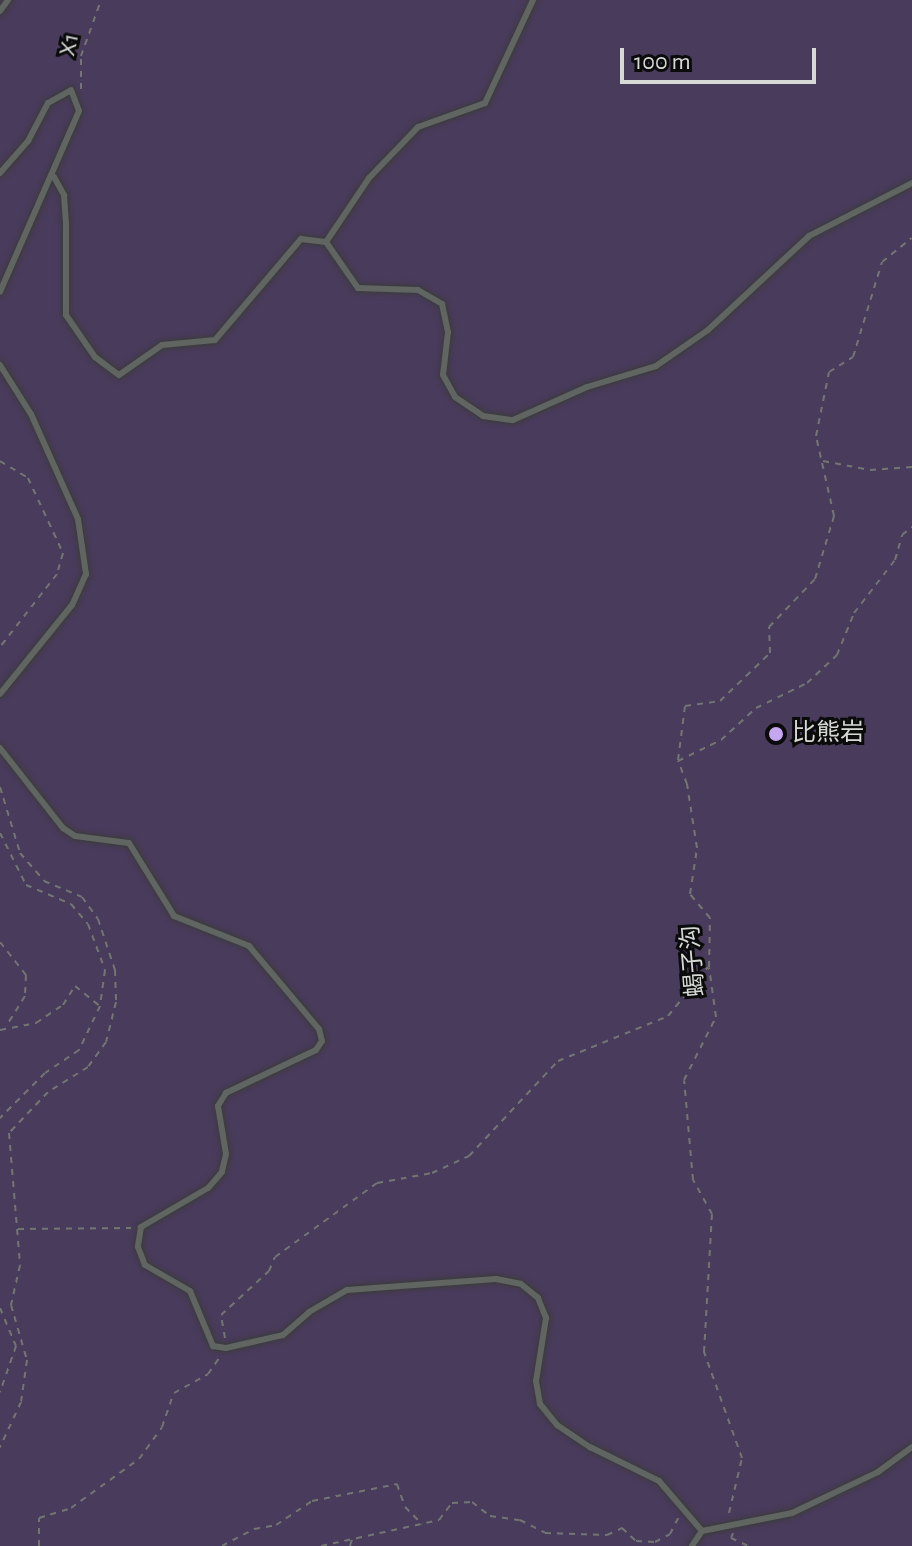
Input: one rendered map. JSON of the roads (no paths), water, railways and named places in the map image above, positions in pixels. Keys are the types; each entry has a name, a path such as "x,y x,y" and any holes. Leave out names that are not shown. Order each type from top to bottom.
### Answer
{"lane":[{"path":"0,11 8,0"},
{"path":"326,242 369,178 418,127 485,103 533,0"},
{"path":"0,173 28,141 48,103 71,90 78,98 79,111 54,177 27,222 0,292"},
{"path":"54,177 65,210 66,315 95,357 119,375 162,345 215,340 301,239 326,242 358,288 418,290 442,304 448,332 443,375 455,397 483,416 513,420 587,387 656,366 708,330 809,236 912,183"},
{"path":"0,365 31,414 78,519 86,574 72,605 0,694"},
{"path":"0,748 63,828 75,836 129,843 174,916 249,946 319,1029 322,1041 316,1050 226,1093 218,1106 226,1154 222,1172 208,1188 141,1227 138,1247 145,1265 190,1291 201,1308 206,1336 213,1346 226,1348 283,1335 309,1312 347,1290 496,1279 521,1284 538,1298 546,1318 536,1381 540,1404 557,1425 590,1447 659,1481 702,1531"},
{"path":"692,1546 702,1531 792,1513 878,1472 912,1447"}],"place":[{"name":"比熊岩","path":"776,734"}]}
